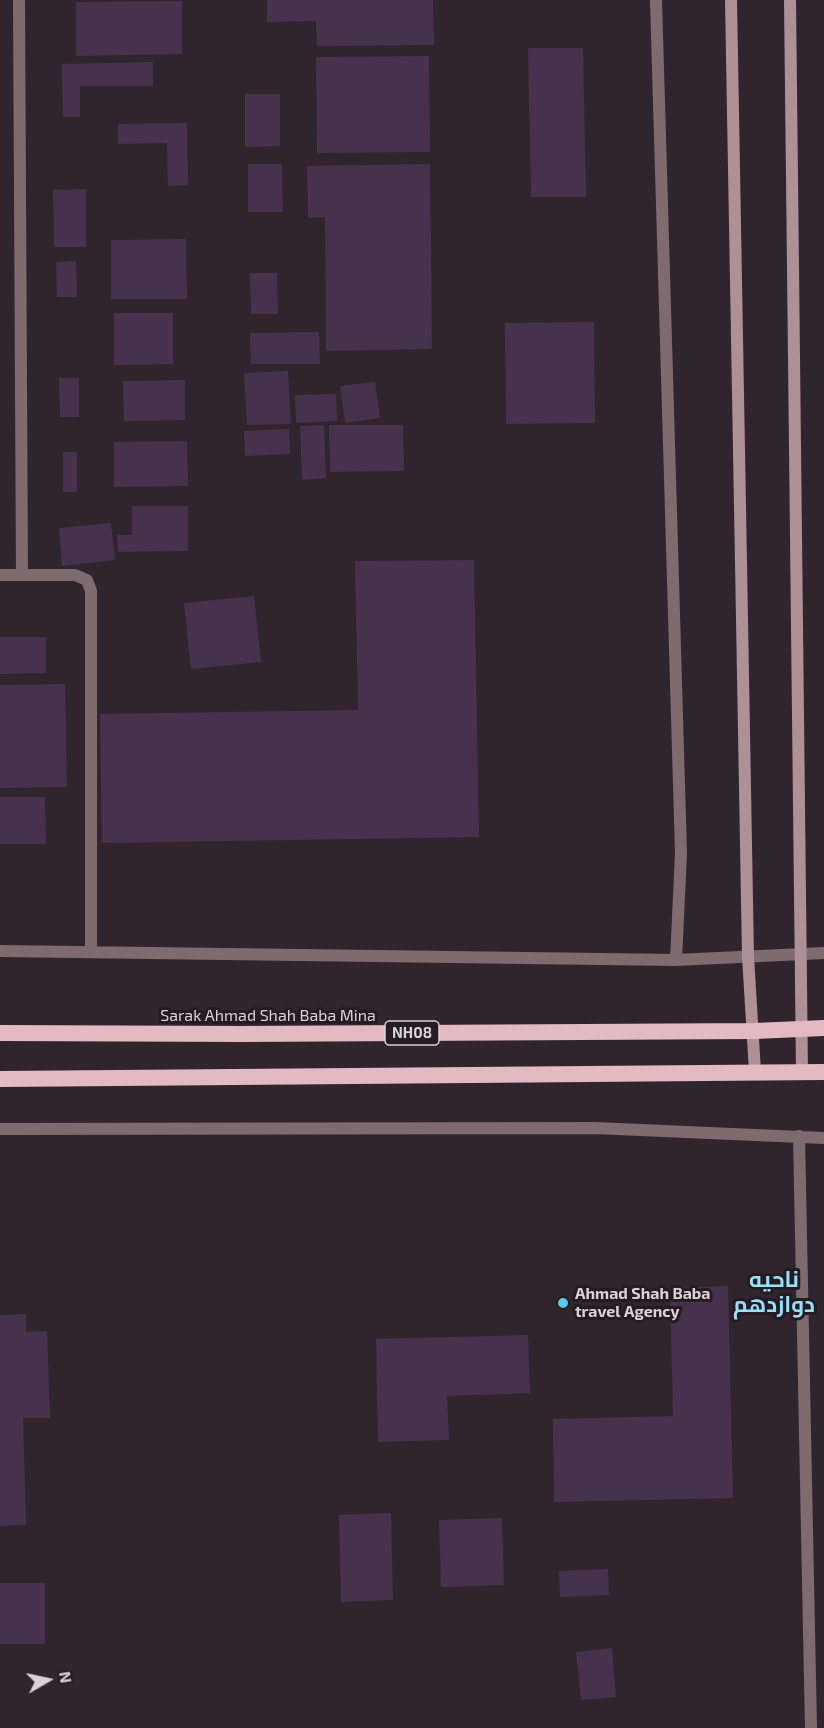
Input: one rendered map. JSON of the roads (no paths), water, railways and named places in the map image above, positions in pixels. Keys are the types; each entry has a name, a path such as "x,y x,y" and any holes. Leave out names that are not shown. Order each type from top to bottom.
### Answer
{"highway":[{"name":"Sarak Ahmad Shah Baba Mina","path":"0,1033 754,1031 824,1028"},
{"path":"0,1079 824,1072"}],"main road":[{"path":"731,0 748,956 755,1072"},
{"path":"790,0 802,1072"}],"street":[{"path":"19,0 22,575"},
{"path":"656,0 681,853 676,960"},
{"path":"0,575 75,575 87,580 91,591 91,952"},
{"path":"0,951 676,960 824,953"},
{"path":"0,1129 595,1128 824,1138"},
{"path":"799,1136 811,1728"}],"place":[{"name":"Ahmad Shah Baba travel Agency","path":"563,1303"}],"district":[{"name":"ناحیه دوازدهم","path":"774,1292"}]}
